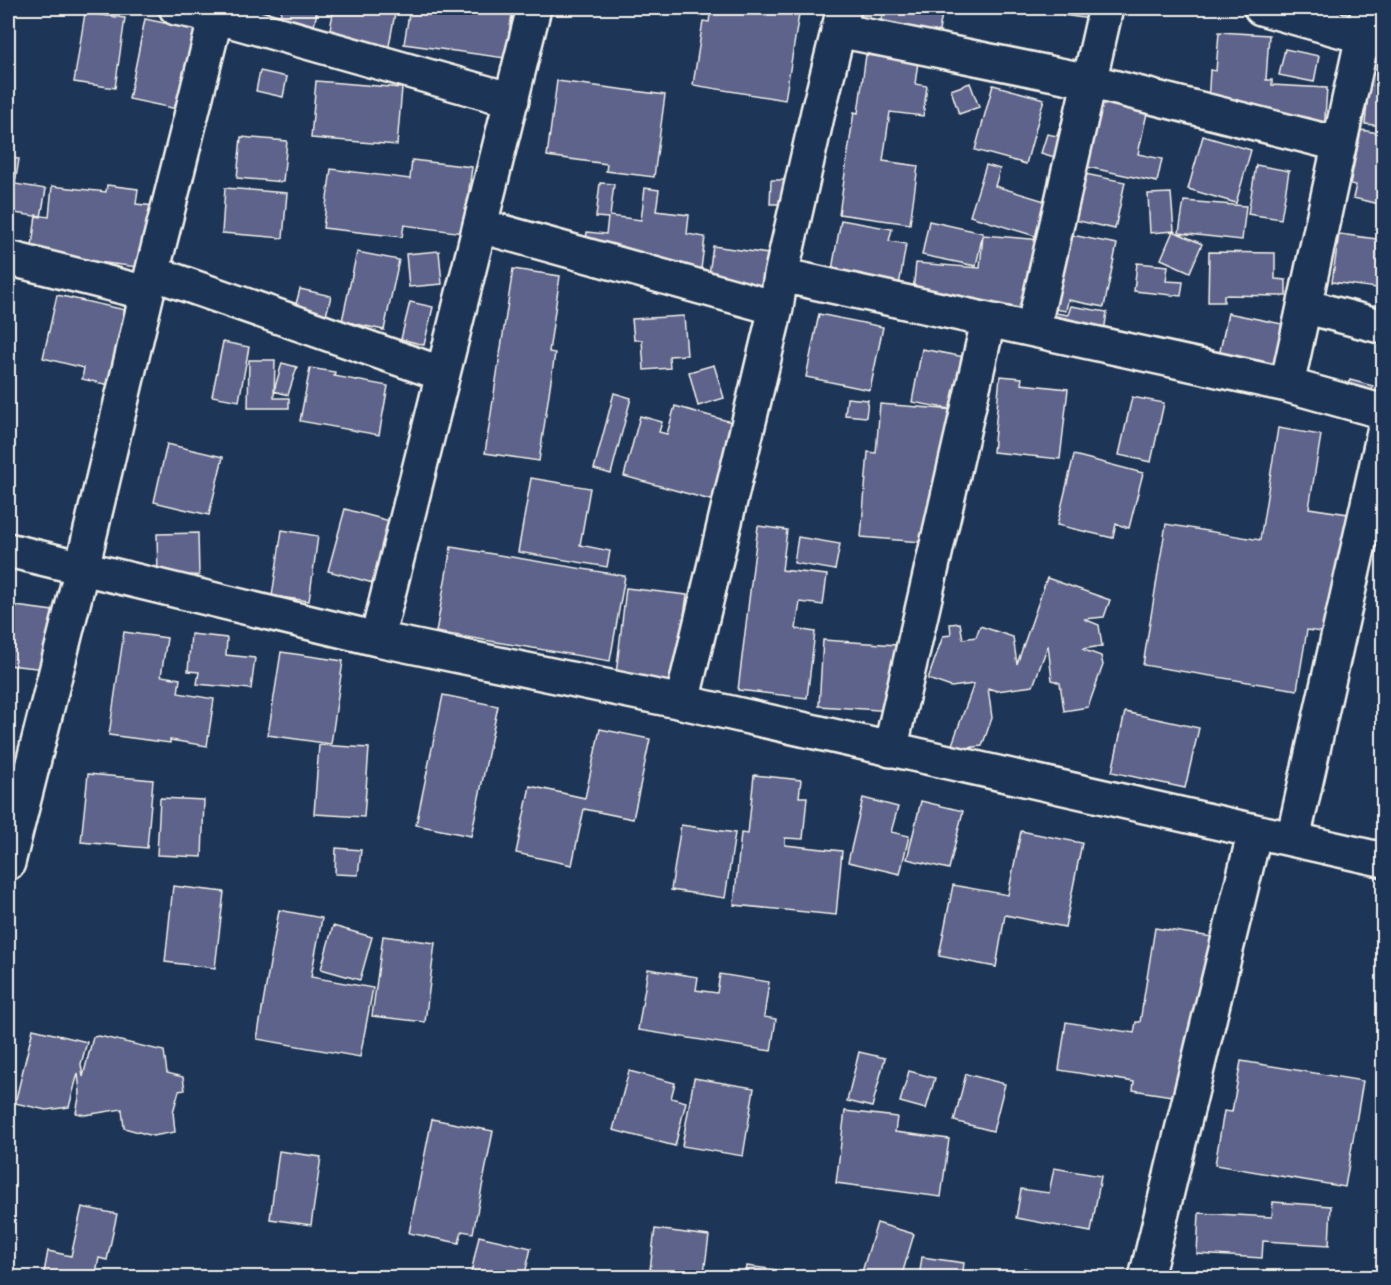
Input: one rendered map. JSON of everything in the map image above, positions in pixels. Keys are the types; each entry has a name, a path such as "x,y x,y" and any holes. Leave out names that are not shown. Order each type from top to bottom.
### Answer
{"street":[{"path":"176,8 217,12 512,100"},
{"path":"377,639 534,8"},
{"path":"1033,329 1106,8"},
{"path":"1261,8 1371,29 1338,144 1287,385"},
{"path":"8,863 217,12"},
{"path":"682,702 776,308 781,275 841,19 1338,144"},
{"path":"481,226 776,308"},
{"path":"8,258 150,283 444,374"},
{"path":"781,275 988,322 1033,329 1287,385 1383,412"},
{"path":"1304,306 1383,327"},
{"path":"890,750 988,322"},
{"path":"1293,839 1383,432"},
{"path":"8,550 377,639 682,702 1383,860"},
{"path":"1146,1278 1255,831"}],"building":[{"path":"282,8 318,8 312,34 278,25"},
{"path":"334,8 396,8 388,51 328,40"},
{"path":"410,8 462,8 461,13 474,15 475,8 513,8 505,58 404,44"},
{"path":"711,8 800,8 785,100 693,85 703,21 709,22"},
{"path":"883,8 943,8 937,43 879,33"},
{"path":"1064,8 1106,8 1104,21 1063,15"},
{"path":"85,13 125,18 115,88 74,82"},
{"path":"145,19 203,31 187,111 129,99"},
{"path":"1219,32 1269,35 1266,80 1272,80 1272,85 1327,88 1324,132 1207,123 1210,70 1216,71"},
{"path":"1285,49 1319,56 1314,82 1279,75"},
{"path":"866,55 918,62 915,84 927,86 923,116 890,112 883,161 918,166 910,224 839,214 854,112 858,113"},
{"path":"260,71 287,77 283,97 256,91"},
{"path":"1370,73 1384,75 1384,126 1365,124"},
{"path":"316,81 402,88 397,145 311,138"},
{"path":"557,81 665,95 654,177 606,171 607,164 547,156"},
{"path":"970,83 979,107 959,114 951,90"},
{"path":"993,85 1044,99 1026,164 975,150"},
{"path":"1093,100 1147,113 1138,154 1162,159 1157,182 1078,165"},
{"path":"1066,107 1086,113 1071,162 1041,153 1047,134 1057,136"},
{"path":"1361,130 1384,134 1384,205 1353,198 1356,185 1350,184"},
{"path":"1203,136 1251,150 1236,203 1188,189"},
{"path":"241,137 287,141 283,182 237,178"},
{"path":"8,157 19,159 15,184 46,189 41,217 15,213 12,234 8,233"},
{"path":"412,160 472,167 463,233 404,225 402,237 323,228 331,169 410,179"},
{"path":"986,165 1000,169 995,186 1058,205 1048,240 970,216"},
{"path":"1256,165 1289,171 1281,219 1248,214"},
{"path":"1080,173 1125,182 1115,229 1070,219"},
{"path":"771,180 790,180 790,204 770,204"},
{"path":"600,183 614,184 610,216 641,220 645,188 659,190 656,211 689,215 687,234 705,237 699,285 583,266 587,232 606,234 608,218 596,217"},
{"path":"107,185 138,189 136,204 154,206 146,268 31,254 36,215 49,217 52,186 106,192"},
{"path":"225,188 287,193 283,238 222,233"},
{"path":"1171,193 1174,231 1150,233 1148,194"},
{"path":"1184,201 1246,206 1242,240 1179,233"},
{"path":"841,220 892,229 889,241 906,244 897,298 829,286"},
{"path":"929,221 983,233 976,266 922,255"},
{"path":"1173,231 1202,244 1190,272 1161,259"},
{"path":"1062,233 1117,244 1104,307 1068,300 1066,311 1048,308"},
{"path":"1339,234 1384,240 1384,289 1332,282"},
{"path":"983,235 1043,240 1036,322 911,311 916,263 980,268"},
{"path":"713,246 768,254 762,295 707,288"},
{"path":"439,251 442,284 409,287 406,254"},
{"path":"357,252 399,260 384,330 342,321"},
{"path":"1209,252 1275,253 1275,279 1286,280 1286,296 1224,295 1224,302 1208,302"},
{"path":"1137,263 1168,266 1166,281 1183,282 1181,296 1134,291"},
{"path":"513,269 560,276 549,352 555,353 539,461 485,453"},
{"path":"300,289 331,296 323,327 292,319"},
{"path":"57,295 130,311 114,386 82,379 84,368 43,358"},
{"path":"410,302 433,307 424,345 401,339"},
{"path":"1071,306 1107,312 1103,338 1047,326 1050,312 1068,315"},
{"path":"1228,313 1282,324 1269,386 1215,375"},
{"path":"819,314 883,327 870,390 806,377"},
{"path":"684,316 687,355 669,356 670,368 644,370 642,340 634,340 632,319"},
{"path":"223,342 249,347 239,401 212,396"},
{"path":"922,349 970,358 961,411 912,402"},
{"path":"249,360 275,360 274,398 289,398 289,408 248,408"},
{"path":"282,363 297,367 288,395 274,391"},
{"path":"714,365 724,398 698,406 689,372"},
{"path":"310,368 335,372 334,376 388,386 379,435 300,421"},
{"path":"1000,376 1022,378 1021,384 1068,389 1060,459 993,452"},
{"path":"1350,380 1373,386 1365,413 1343,406"},
{"path":"614,393 631,398 611,474 594,469"},
{"path":"1132,397 1164,403 1151,462 1119,455"},
{"path":"847,398 868,400 866,417 845,415"},
{"path":"880,404 956,410 945,544 861,537 868,452 876,453"},
{"path":"675,406 735,423 714,501 624,476 640,416 662,422 659,432 667,434"},
{"path":"1278,428 1321,435 1309,508 1348,514 1328,633 1307,630 1297,690 1143,665 1166,524 1260,540"},
{"path":"167,444 223,457 209,515 154,502"},
{"path":"1074,455 1143,473 1129,528 1116,524 1113,538 1057,525"},
{"path":"531,478 590,488 580,545 610,551 607,567 518,552"},
{"path":"345,509 390,521 373,583 328,571"},
{"path":"758,526 787,530 782,570 827,575 823,605 800,602 796,629 815,632 807,698 738,690"},
{"path":"282,530 318,536 309,601 272,596"},
{"path":"198,533 199,575 158,576 157,534"},
{"path":"798,537 840,544 835,570 794,563"},
{"path":"451,547 625,576 610,661 436,632"},
{"path":"1047,578 1110,600 1104,617 1084,619 1099,625 1102,646 1082,649 1101,656 1103,665 1088,707 1064,711 1060,683 1052,680 1048,645 1033,686 997,691 988,688 992,718 982,746 950,750 974,684 951,687 928,679 943,636 951,635 950,624 960,623 963,639 976,637 980,626 1013,637 1017,664"},
{"path":"626,588 687,595 683,622 687,622 679,690 615,683"},
{"path":"8,605 53,611 46,669 8,665"},
{"path":"124,632 167,638 161,676 180,679 178,693 214,699 207,746 170,740 170,743 109,735"},
{"path":"191,634 227,638 226,655 255,658 251,689 197,684 199,672 188,671"},
{"path":"823,640 897,645 893,711 819,706"},
{"path":"281,652 343,661 331,744 268,735"},
{"path":"443,695 498,706 471,836 416,825"},
{"path":"1125,712 1199,728 1185,788 1112,772"},
{"path":"600,729 650,739 633,819 584,809 572,865 516,853 530,786 585,798"},
{"path":"1384,740 1384,760 1379,759"},
{"path":"319,745 369,748 364,817 314,814"},
{"path":"88,774 153,780 147,848 81,842"},
{"path":"754,775 801,780 799,797 807,797 803,839 785,838 785,845 842,851 836,915 734,905 741,833 748,834"},
{"path":"160,798 204,800 202,857 157,855"},
{"path":"863,798 898,807 891,832 909,836 900,874 848,862"},
{"path":"921,801 963,811 949,869 907,859"},
{"path":"681,825 735,833 725,898 671,890"},
{"path":"1021,831 1082,843 1065,927 1005,915 996,967 939,956 953,885 1008,895"},
{"path":"336,848 361,850 358,875 335,874"},
{"path":"173,886 224,892 215,968 165,962"},
{"path":"279,910 322,918 311,977 373,988 360,1057 257,1039"},
{"path":"333,926 372,937 360,980 321,969"},
{"path":"1155,928 1219,938 1185,1098 1133,1090 1134,1082 1059,1070 1066,1022 1134,1033 1136,1022 1140,1022"},
{"path":"383,936 435,943 425,1022 372,1016"},
{"path":"648,969 698,977 696,990 717,993 720,974 769,982 764,1017 776,1019 771,1051 638,1030"},
{"path":"33,1029 87,1042 81,1064 83,1077 93,1037 99,1036 164,1051 167,1073 183,1077 185,1090 179,1091 173,1112 175,1132 153,1136 124,1128 122,1109 85,1115 76,1113 80,1093 78,1073 69,1107 46,1110 15,1103"},
{"path":"859,1052 885,1058 872,1107 847,1101"},
{"path":"1241,1061 1363,1081 1345,1187 1215,1165 1224,1111 1232,1112"},
{"path":"629,1071 675,1083 671,1098 686,1102 675,1146 613,1130"},
{"path":"909,1071 935,1078 926,1109 900,1102"},
{"path":"966,1074 1005,1084 993,1131 954,1121"},
{"path":"694,1078 754,1088 743,1156 682,1146"},
{"path":"845,1111 897,1117 895,1132 949,1139 941,1197 836,1183"},
{"path":"432,1119 493,1131 473,1233 462,1231 459,1243 409,1233"},
{"path":"279,1151 321,1157 311,1225 270,1219"},
{"path":"1054,1168 1101,1176 1091,1232 1016,1218 1021,1189 1049,1193"},
{"path":"1273,1202 1331,1206 1329,1245 1263,1241 1262,1258 1197,1254 1199,1213 1272,1217"},
{"path":"82,1207 117,1214 107,1260 99,1258 95,1278 43,1278 48,1251 71,1256"},
{"path":"877,1223 914,1234 901,1278 867,1278 861,1275"},
{"path":"655,1229 709,1236 704,1273 711,1274 711,1278 649,1278"},
{"path":"479,1236 531,1248 524,1278 470,1278"},
{"path":"922,1257 964,1263 962,1278 919,1278"},
{"path":"747,1266 837,1278 745,1278"},
{"path":"1024,1268 1072,1278 1022,1278"},
{"path":"580,1273 613,1278 579,1278"}]}
